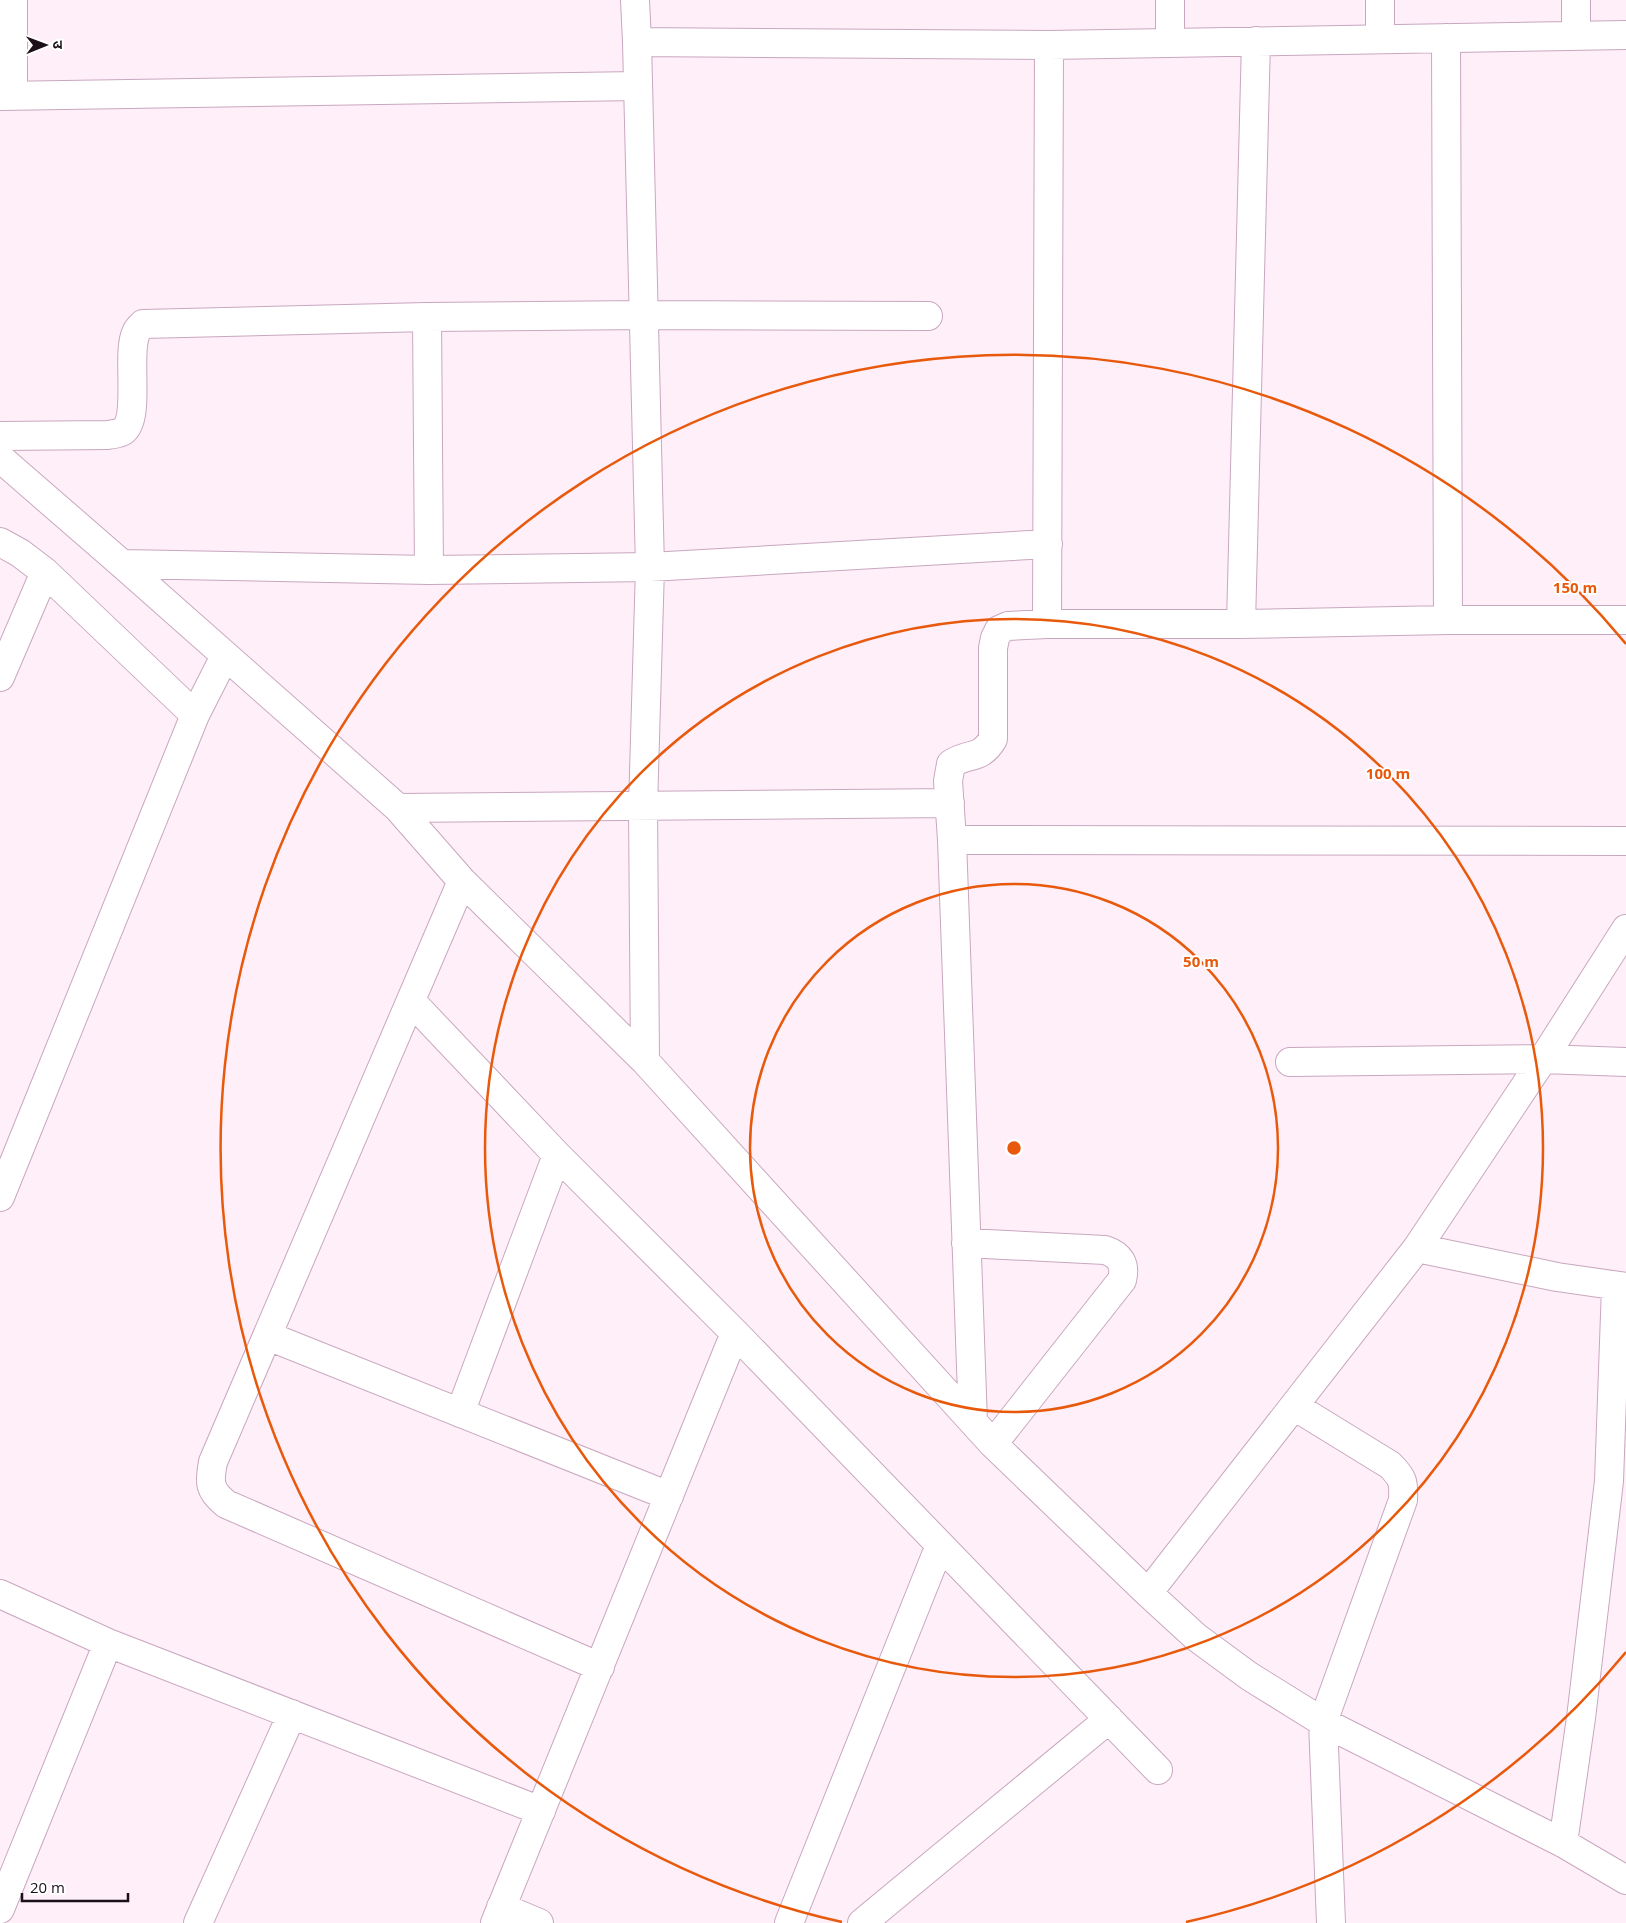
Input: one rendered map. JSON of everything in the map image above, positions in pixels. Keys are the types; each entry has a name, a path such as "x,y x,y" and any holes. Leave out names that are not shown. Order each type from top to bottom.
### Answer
{"street":[{"path":"13,0 6,96 638,86"},
{"path":"635,0 650,567 643,807 645,1061"},
{"path":"1170,0 1170,43"},
{"path":"1380,0 1380,39"},
{"path":"1576,0 1576,36"},
{"path":"637,42 1049,45 1626,36"},
{"path":"1446,38 1448,620"},
{"path":"1242,624 1256,41"},
{"path":"1047,624 1049,45"},
{"path":"0,436 108,435 122,432 129,423 132,410 136,332 144,324 643,314 928,316"},
{"path":"427,317 429,570"},
{"path":"0,458 398,808 462,881 645,1061 992,1444 1196,1637 1249,1676 1323,1722 1563,1843 1626,1880"},
{"path":"0,542 45,572 196,715"},
{"path":"122,564 429,570 650,567 1048,544"},
{"path":"0,678 45,572"},
{"path":"973,1422 952,840 948,781 951,764 980,754 988,747 992,739 993,648 995,638 1000,630 1008,626 1047,624 1626,620"},
{"path":"0,1197 196,715 226,656"},
{"path":"398,808 950,803"},
{"path":"952,840 1626,841"},
{"path":"462,881 213,1462 210,1479 214,1494 226,1504 600,1667"},
{"path":"1148,1593 1417,1248 1543,1059 1626,929"},
{"path":"411,1001 557,1156 735,1333 1158,1770"},
{"path":"1290,1062 1543,1059 1626,1062"},
{"path":"460,1413 557,1156"},
{"path":"966,1243 1105,1250 1114,1253 1121,1259 1124,1270 1122,1280 992,1444"},
{"path":"1417,1248 1557,1277 1621,1287 1608,1500 1581,1718 1563,1843"},
{"path":"538,1923 498,1915 735,1333"},
{"path":"268,1336 669,1496"},
{"path":"1294,1406 1390,1465 1400,1476 1404,1486 1403,1500 1323,1722 1331,1923"},
{"path":"789,1923 940,1545"},
{"path":"0,1594 108,1643 540,1810"},
{"path":"0,1909 108,1643"},
{"path":"198,1923 292,1714"},
{"path":"862,1923 1109,1719"}]}
